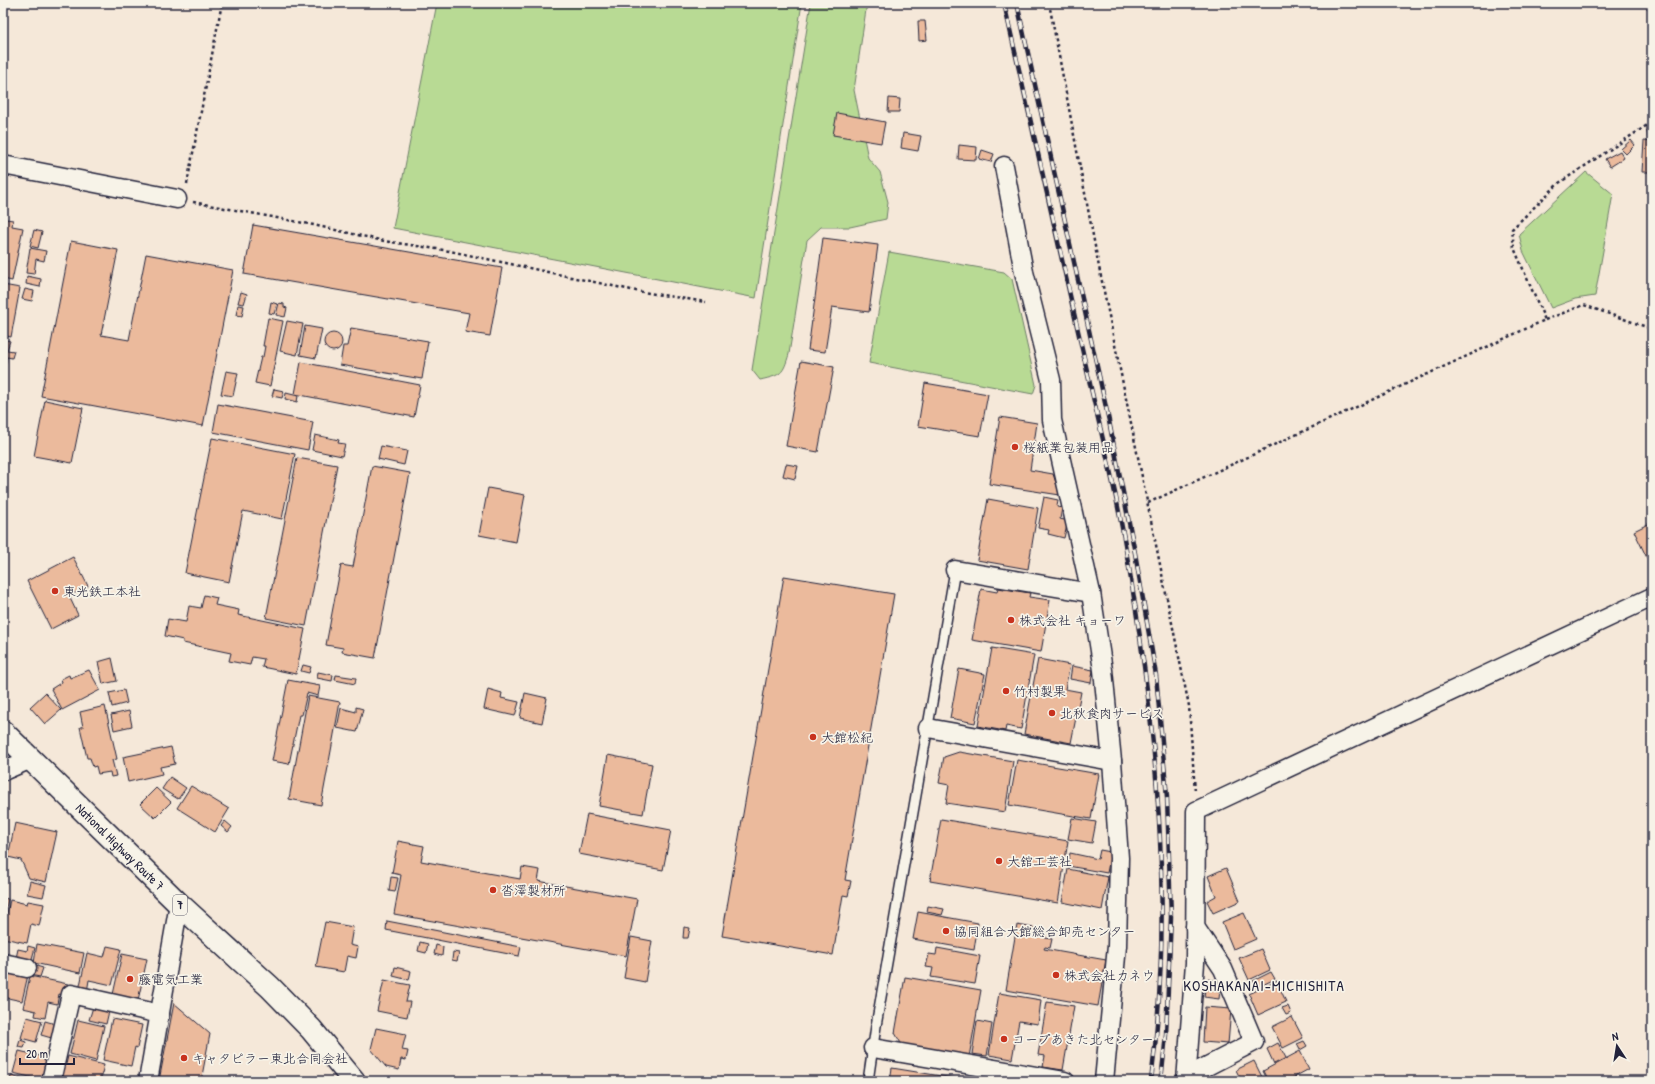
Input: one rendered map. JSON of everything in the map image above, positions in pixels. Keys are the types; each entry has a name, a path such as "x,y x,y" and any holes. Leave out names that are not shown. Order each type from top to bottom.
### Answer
{"highway":[{"name":"National Highway Route 7","path":"3,732 179,904 312,1029 354,1081"}],"street":[{"path":"3,165 180,200"},
{"path":"1004,166 1024,272 1050,380 1052,420 1090,593 1103,670 1120,858 1117,946 1104,1081"},
{"path":"955,570 1090,593"},
{"path":"1186,1079 1195,963 1196,811 1652,597"},
{"path":"928,728 1112,761"},
{"path":"3,771 31,759"},
{"path":"148,1081 179,904"},
{"path":"1186,1079 1254,1042 1223,969 1196,927"},
{"path":"3,963 27,968"},
{"path":"51,1081 71,994 160,1014"},
{"path":"873,1048 1065,1081"}],"lane":[{"path":"868,1081 955,570"}],"path":[{"path":"222,3 180,200 309,224 384,241 450,251 636,291 706,302"},
{"path":"1049,3 1100,269 1189,706 1196,811"},
{"path":"1545,320 1514,248 1512,229 1559,183 1652,122"},
{"path":"1148,503 1545,320 1584,305 1652,329"}],"green space":[{"path":"437,3 802,3 756,298 393,228"},
{"path":"811,3 867,3 854,90 868,158 880,172 888,202 886,219 850,227 821,227 807,240 787,361 780,373 773,377 760,380 752,370"},
{"path":"1586,172 1613,194 1595,296 1575,299 1551,308 1523,251 1519,234"},
{"path":"889,252 1004,272 1012,279 1036,385 1033,394 869,363"}],"building":[{"path":"918,21 925,21 927,40 919,41"},
{"path":"889,98 900,99 899,112 888,112"},
{"path":"837,113 885,122 881,143 833,135"},
{"path":"1647,131 1652,131 1652,138 1648,138"},
{"path":"903,133 921,136 918,151 901,148"},
{"path":"1631,140 1635,145 1626,154 1621,149"},
{"path":"1644,141 1652,142 1652,172 1642,172"},
{"path":"959,145 977,147 976,160 958,159"},
{"path":"982,150 994,154 991,162 979,159"},
{"path":"1620,151 1624,158 1610,167 1605,159"},
{"path":"6,219 13,220 12,226 23,228 12,281 3,279 3,223 5,224"},
{"path":"253,225 502,268 490,336 465,332 469,313 244,274"},
{"path":"34,230 42,232 38,248 30,246"},
{"path":"823,238 878,245 869,312 832,307 825,352 808,350"},
{"path":"71,241 118,250 101,335 129,340 146,254 233,270 203,426 41,396"},
{"path":"30,248 46,251 44,261 36,259 34,274 26,273"},
{"path":"27,276 41,279 40,287 26,284"},
{"path":"3,285 20,288 11,337 3,335"},
{"path":"25,289 34,291 32,301 22,299"},
{"path":"241,292 247,294 244,304 238,303"},
{"path":"271,302 277,304 274,314 269,313"},
{"path":"279,303 284,304 284,307 287,308 285,317 276,315"},
{"path":"238,305 244,306 242,316 236,315"},
{"path":"268,318 283,321 270,386 255,383 261,357 263,357 265,346 263,346"},
{"path":"287,321 303,324 297,355 280,351"},
{"path":"305,326 322,329 316,358 300,355"},
{"path":"351,328 428,341 422,379 340,365 343,346 347,346"},
{"path":"333,333 339,336 342,342 339,348 333,351 327,348 324,342 327,336"},
{"path":"3,339 10,341 7,350 14,351 12,358 7,357 3,376"},
{"path":"801,361 834,367 818,452 786,446"},
{"path":"301,362 420,385 414,417 295,394"},
{"path":"226,371 238,373 233,396 221,394"},
{"path":"925,383 988,394 980,436 918,426"},
{"path":"274,389 284,391 282,398 272,396"},
{"path":"286,393 298,396 297,402 285,399"},
{"path":"45,400 83,408 72,463 34,456"},
{"path":"218,404 313,422 308,450 213,432"},
{"name":"桜紙業包装用品","path":"1000,417 1037,423 1030,470 1053,474 1060,495 989,484"},
{"path":"315,435 339,440 338,443 345,444 342,456 312,450"},
{"path":"212,438 295,454 282,519 243,511 229,582 185,573"},
{"path":"381,446 407,451 404,465 378,459"},
{"path":"297,458 337,465 306,626 266,618"},
{"path":"786,464 798,466 795,479 783,476"},
{"path":"372,466 410,473 375,658 342,652 343,648 326,645 341,565 353,567"},
{"path":"488,488 525,495 516,542 479,535"},
{"path":"1044,497 1058,500 1057,507 1062,508 1060,519 1068,521 1064,538 1048,534 1049,530 1038,528"},
{"path":"988,499 1038,508 1028,569 977,560"},
{"path":"1652,522 1652,555 1647,558 1634,531"},
{"name":"東光鉄工本社","path":"73,557 88,586 69,596 78,615 51,629 27,581"},
{"name":"大館松紀","path":"784,576 894,594 845,880 851,881 848,896 843,895 833,955 722,936"},
{"name":"株式会社 キョーワ","path":"998,588 1030,593 1029,597 1050,600 1041,652 972,640 981,589 997,592"},
{"path":"204,595 217,598 215,605 239,610 238,615 305,629 296,674 262,667 264,659 252,657 250,665 229,661 231,653 183,643 183,640 165,636 168,619 186,622 189,606 201,608"},
{"name":"竹村製果","path":"992,648 1034,655 1021,729 1006,726 1005,731 978,726"},
{"path":"112,658 117,681 103,684 98,662"},
{"name":"北秋食肉サービス","path":"1038,659 1070,665 1065,689 1081,692 1071,743 1024,734"},
{"path":"303,665 311,667 309,673 301,671"},
{"path":"1072,666 1093,670 1091,683 1070,679"},
{"path":"959,669 985,674 975,723 950,718"},
{"path":"89,670 100,690 62,710 51,689 62,682 61,679 69,675 70,678"},
{"path":"318,672 333,675 332,681 317,678"},
{"path":"336,675 356,678 355,684 335,680"},
{"path":"288,680 320,686 318,696 307,693 302,715 299,715 289,764 272,761"},
{"path":"488,689 502,693 501,698 519,702 515,716 484,709"},
{"path":"124,690 127,703 112,707 109,693"},
{"path":"45,693 61,710 45,724 30,707"},
{"path":"525,693 547,698 542,723 520,718"},
{"path":"308,696 340,702 321,805 289,799"},
{"path":"105,706 117,759 112,760 116,776 111,777 110,772 98,774 96,766 93,767 90,758 87,758 80,727 83,727 80,712"},
{"path":"356,707 363,709 357,732 337,728 341,708 356,712"},
{"path":"129,711 132,726 114,730 111,715"},
{"path":"171,747 175,764 160,767 162,774 128,782 123,757"},
{"path":"959,752 1013,761 1005,812 946,803 949,785 939,783 944,757"},
{"path":"608,755 652,764 643,814 599,806"},
{"path":"1017,760 1099,774 1091,819 1009,805"},
{"path":"170,777 186,788 178,799 162,789"},
{"path":"191,786 229,809 215,832 177,808"},
{"path":"156,788 171,802 155,818 140,804"},
{"path":"587,814 671,830 663,870 579,854"},
{"path":"1072,818 1096,822 1092,843 1068,839"},
{"name":"大舘工芸社","path":"941,819 1068,841 1058,903 930,881"},
{"path":"225,821 232,827 228,832 221,826"},
{"path":"15,823 57,832 46,882 29,878 21,860 8,857"},
{"name":"沓澤製材所","path":"398,841 424,846 421,861 520,879 522,867 540,870 538,881 637,899 626,956 394,914 401,875 392,873"},
{"path":"1100,850 1111,852 1107,873 1068,866 1070,853 1098,859"},
{"path":"1226,868 1240,901 1213,913 1207,901 1216,896 1208,876"},
{"path":"1068,869 1108,877 1102,910 1062,902"},
{"path":"391,877 398,878 395,892 389,891"},
{"path":"30,881 46,885 43,897 27,894"},
{"path":"3,898 8,899 3,921"},
{"path":"10,900 27,904 28,901 44,904 39,926 31,924 27,943 3,938 3,931"},
{"path":"928,906 944,909 942,915 927,912"},
{"name":"協同組合大館総合卸売センター","path":"918,912 978,923 974,950 913,939"},
{"path":"1244,913 1256,939 1233,949 1222,922"},
{"path":"387,921 521,947 519,956 386,930"},
{"path":"325,922 353,927 350,945 358,947 356,958 347,956 344,972 316,967"},
{"name":"株式会社カネウ","path":"1017,925 1046,930 1045,938 1052,939 1050,948 1045,947 1044,949 1106,960 1098,1006 1006,990"},
{"path":"684,927 690,928 688,938 683,938"},
{"path":"631,937 652,941 645,982 624,978"},
{"path":"420,942 428,944 426,953 418,951"},
{"path":"37,944 84,953 80,973 34,963"},
{"path":"436,945 443,947 442,956 434,954"},
{"path":"28,946 35,948 31,962 16,958 18,949 27,951"},
{"path":"107,946 121,949 112,985 89,980 87,992 79,990 87,953 104,957"},
{"path":"937,948 980,956 975,984 931,977 933,968 926,967 929,954 936,955"},
{"path":"1261,949 1270,970 1249,980 1239,958"},
{"path":"453,952 459,953 457,961 452,960"},
{"name":"藤電気工業","path":"122,954 147,959 137,1005 112,999"},
{"path":"33,965 43,968 40,977 30,975"},
{"path":"395,967 411,971 409,980 393,976"},
{"path":"3,970 28,975 22,1001 3,997"},
{"path":"1271,972 1275,979 1256,988 1253,981"},
{"path":"30,976 68,984 65,996 59,994 57,1004 48,1002 45,1018 35,1016 36,1011 23,1008"},
{"path":"905,977 981,990 969,1057 902,1045 895,1033"},
{"path":"1207,979 1214,980 1213,987 1206,987"},
{"path":"384,980 410,985 406,1002 410,1002 407,1017 377,1011"},
{"path":"1277,981 1286,1002 1258,1015 1249,994"},
{"path":"1205,989 1220,990 1219,999 1204,997"},
{"name":"コープあきた北センター","path":"999,993 1041,1000 1038,1024 1019,1021 1012,1059 989,1055"},
{"name":"コープあきた北センター","path":"1047,1002 1074,1006 1063,1070 1043,1067 1045,1056 1038,1055"},
{"name":"キャタピラー東北合同会社","path":"174,1003 210,1034 201,1081 159,1081"},
{"path":"1288,1006 1291,1013 1286,1015 1282,1008"},
{"path":"93,1007 109,1011 106,1024 89,1020"},
{"path":"1205,1007 1231,1009 1228,1044 1203,1042"},
{"path":"27,1017 42,1021 36,1042 21,1038"},
{"path":"1292,1017 1303,1038 1283,1048 1272,1027"},
{"path":"112,1019 142,1025 131,1066 103,1060"},
{"path":"78,1020 104,1026 96,1061 70,1054"},
{"path":"45,1021 59,1025 55,1039 41,1035"},
{"path":"977,1021 992,1024 987,1056 972,1054"},
{"path":"376,1028 406,1034 402,1050 408,1051 406,1060 401,1059 399,1070 386,1067 371,1049"},
{"path":"20,1040 26,1042 24,1048 18,1047"},
{"path":"1304,1041 1307,1046 1300,1050 1297,1044"},
{"path":"1278,1043 1286,1058 1274,1064 1267,1049"},
{"path":"19,1051 44,1057 43,1060 51,1062 47,1081 13,1073"},
{"path":"1300,1051 1309,1069 1287,1081 1268,1081 1263,1071"},
{"path":"68,1056 104,1065 100,1081 88,1079 86,1081 62,1081"},
{"path":"1254,1061 1264,1081 1233,1081 1240,1078 1236,1070"},
{"path":"892,1068 972,1081 890,1081"},
{"path":"11,1076 27,1080 27,1081 10,1081"}],"railway":[{"path":"1004,3 1115,491 1138,621 1147,686 1159,818 1161,884 1161,950 1158,1016 1151,1081"},
{"path":"1017,3 1109,421 1135,553 1156,675 1167,797 1171,917 1166,1035 1161,1081"}],"place":[{"name":"桜紙業包装用品","path":"1015,447"},
{"name":"東光鉄工本社","path":"55,591"},
{"name":"株式会社 キョーワ","path":"1011,620"},
{"name":"竹村製果","path":"1006,691"},
{"name":"北秋食肉サービス","path":"1052,713"},
{"name":"大館松紀","path":"813,737"},
{"name":"大舘工芸社","path":"999,861"},
{"name":"沓澤製材所","path":"493,890"},
{"name":"協同組合大館総合卸売センター","path":"946,931"},
{"name":"株式会社カネウ","path":"1056,975"},
{"name":"藤電気工業","path":"130,979"},
{"name":"コープあきた北センター","path":"1004,1039"},
{"name":"キャタピラー東北合同会社","path":"184,1058"}],"district":[{"name":"KOSHAKANAI-MICHISHITA","path":"1264,986"}]}
